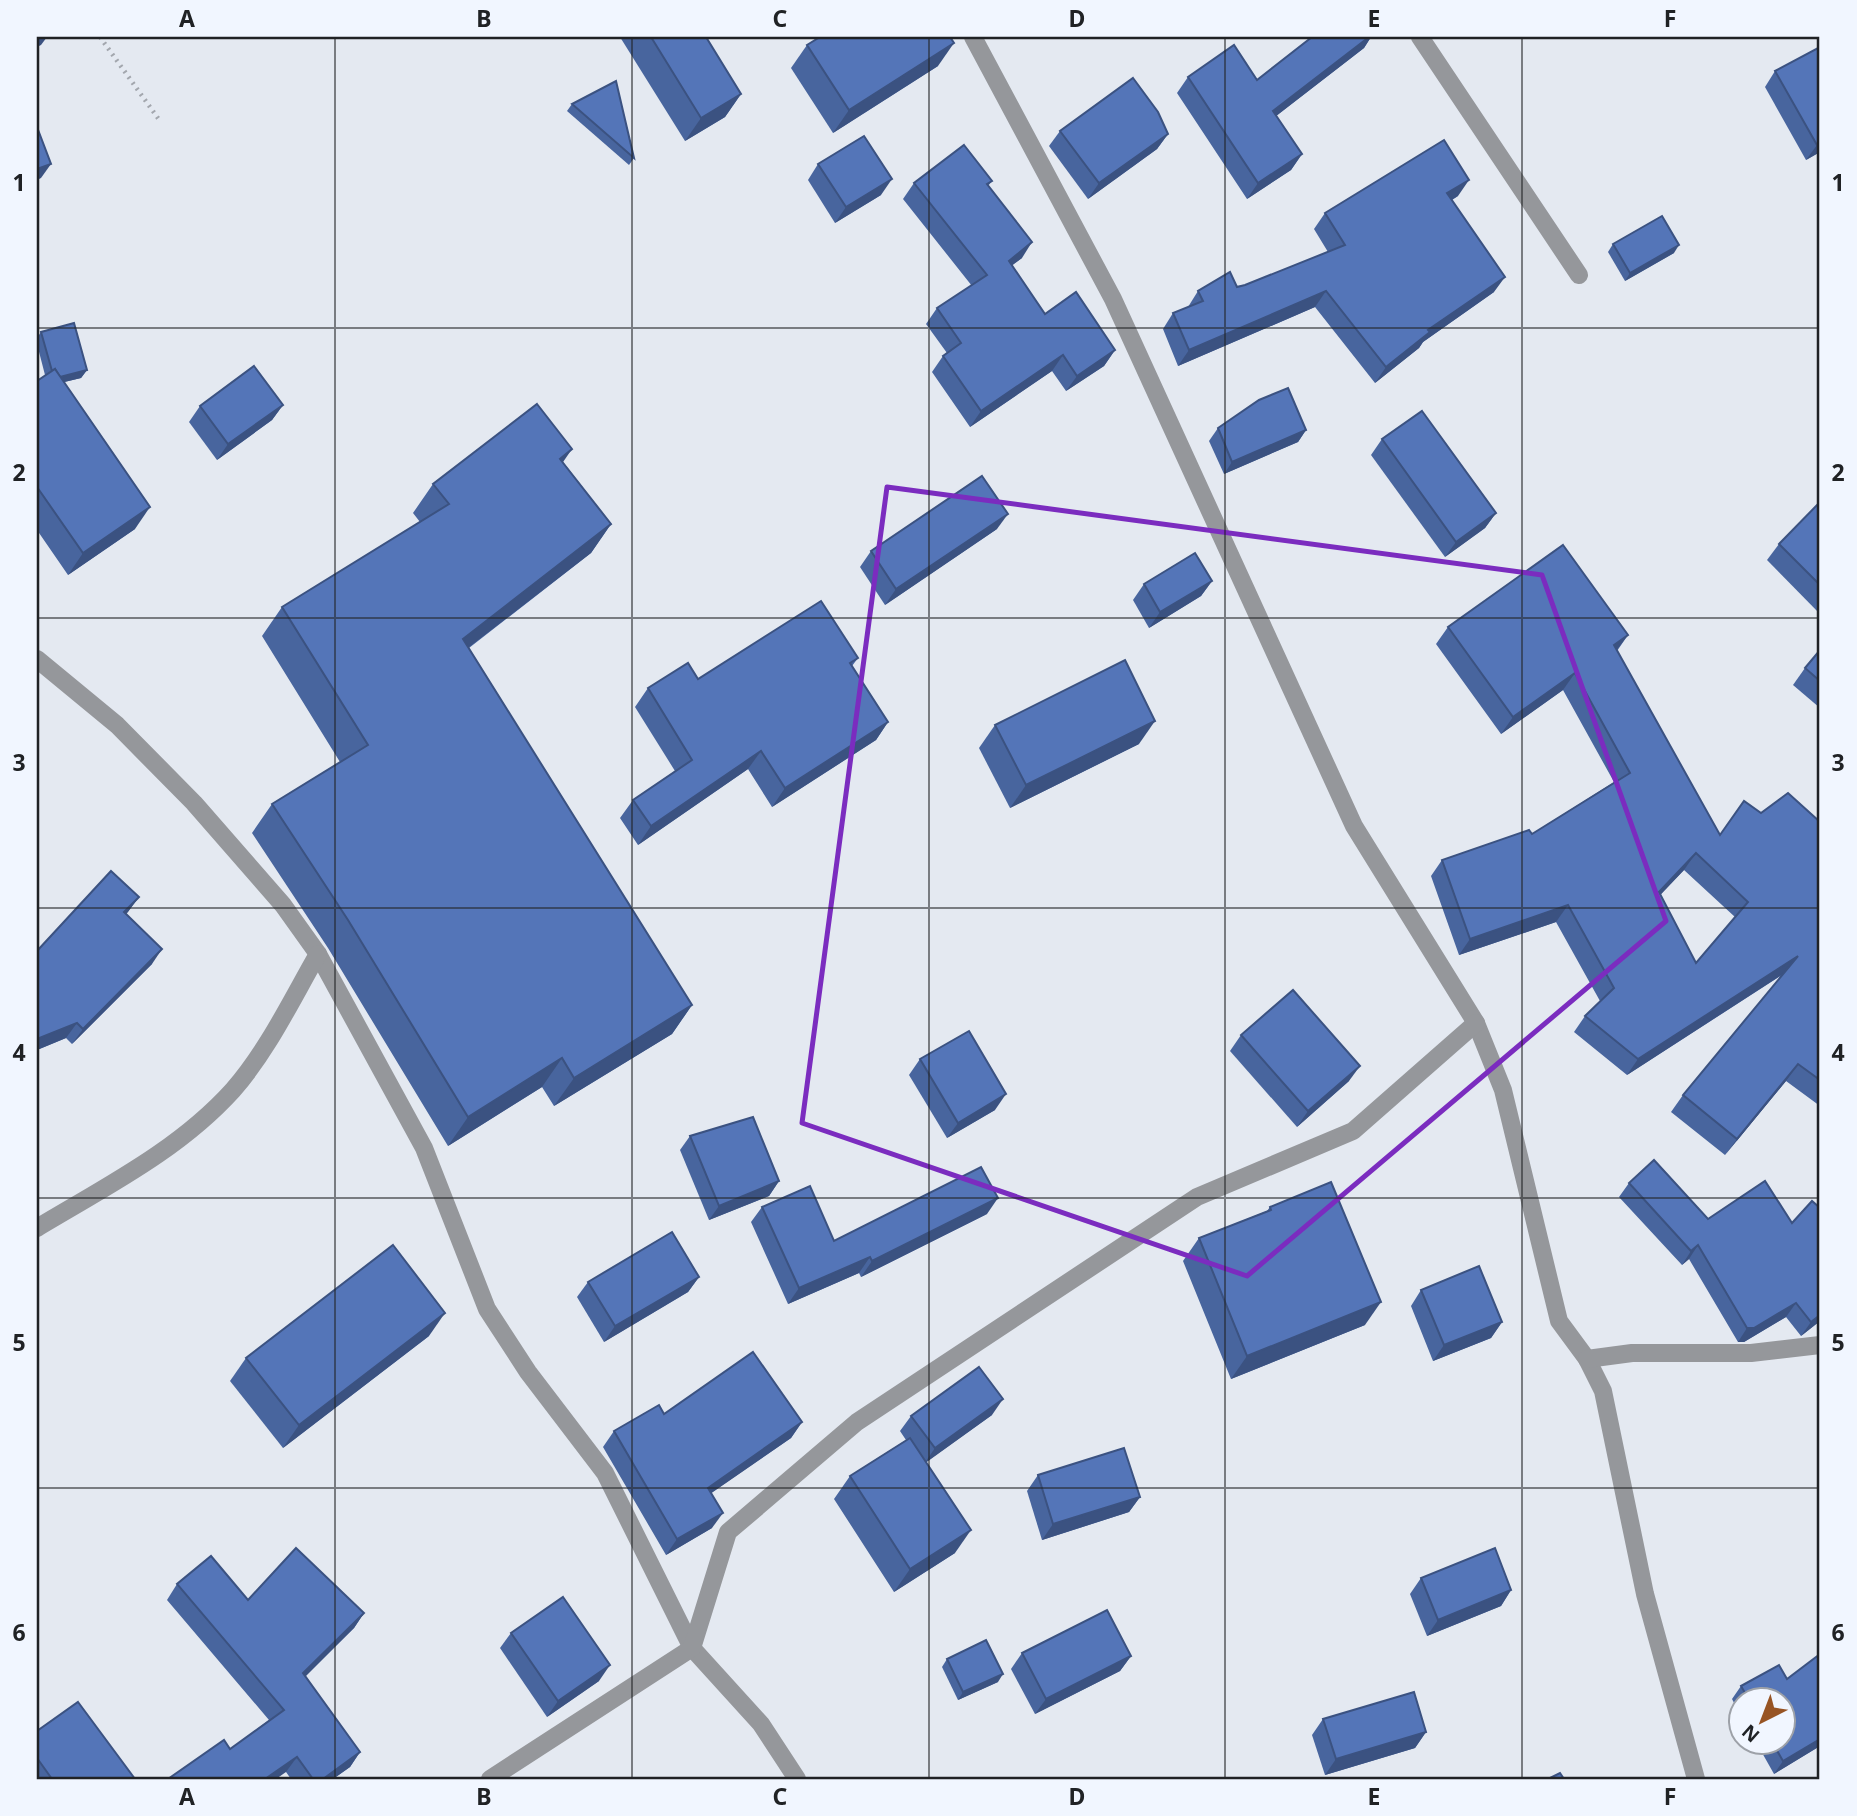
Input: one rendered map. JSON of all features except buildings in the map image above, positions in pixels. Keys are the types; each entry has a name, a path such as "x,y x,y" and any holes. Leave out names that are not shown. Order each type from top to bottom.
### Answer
{"street":[{"path":"973,37 1113,299 1354,826 1476,1023 1503,1090 1559,1321 1587,1359 1602,1391 1645,1594 1696,1779"},
{"path":"1420,37 1579,275"},
{"path":"37,659 117,725 194,803 283,905 318,954 424,1148 487,1310 549,1401 605,1473 692,1648 761,1724 797,1779"},
{"path":"37,1228 149,1161 194,1129 233,1090 257,1060 318,954"},
{"path":"491,1779 692,1648 728,1532 857,1422 1197,1197 1353,1131 1476,1023"},
{"path":"1587,1359 1632,1353 1751,1353 1820,1345"}],"path":[{"path":"100,37 160,121"}],"highlighted area":[{"path":"887,487 1542,575 1666,921 1247,1276 802,1123"}]}
